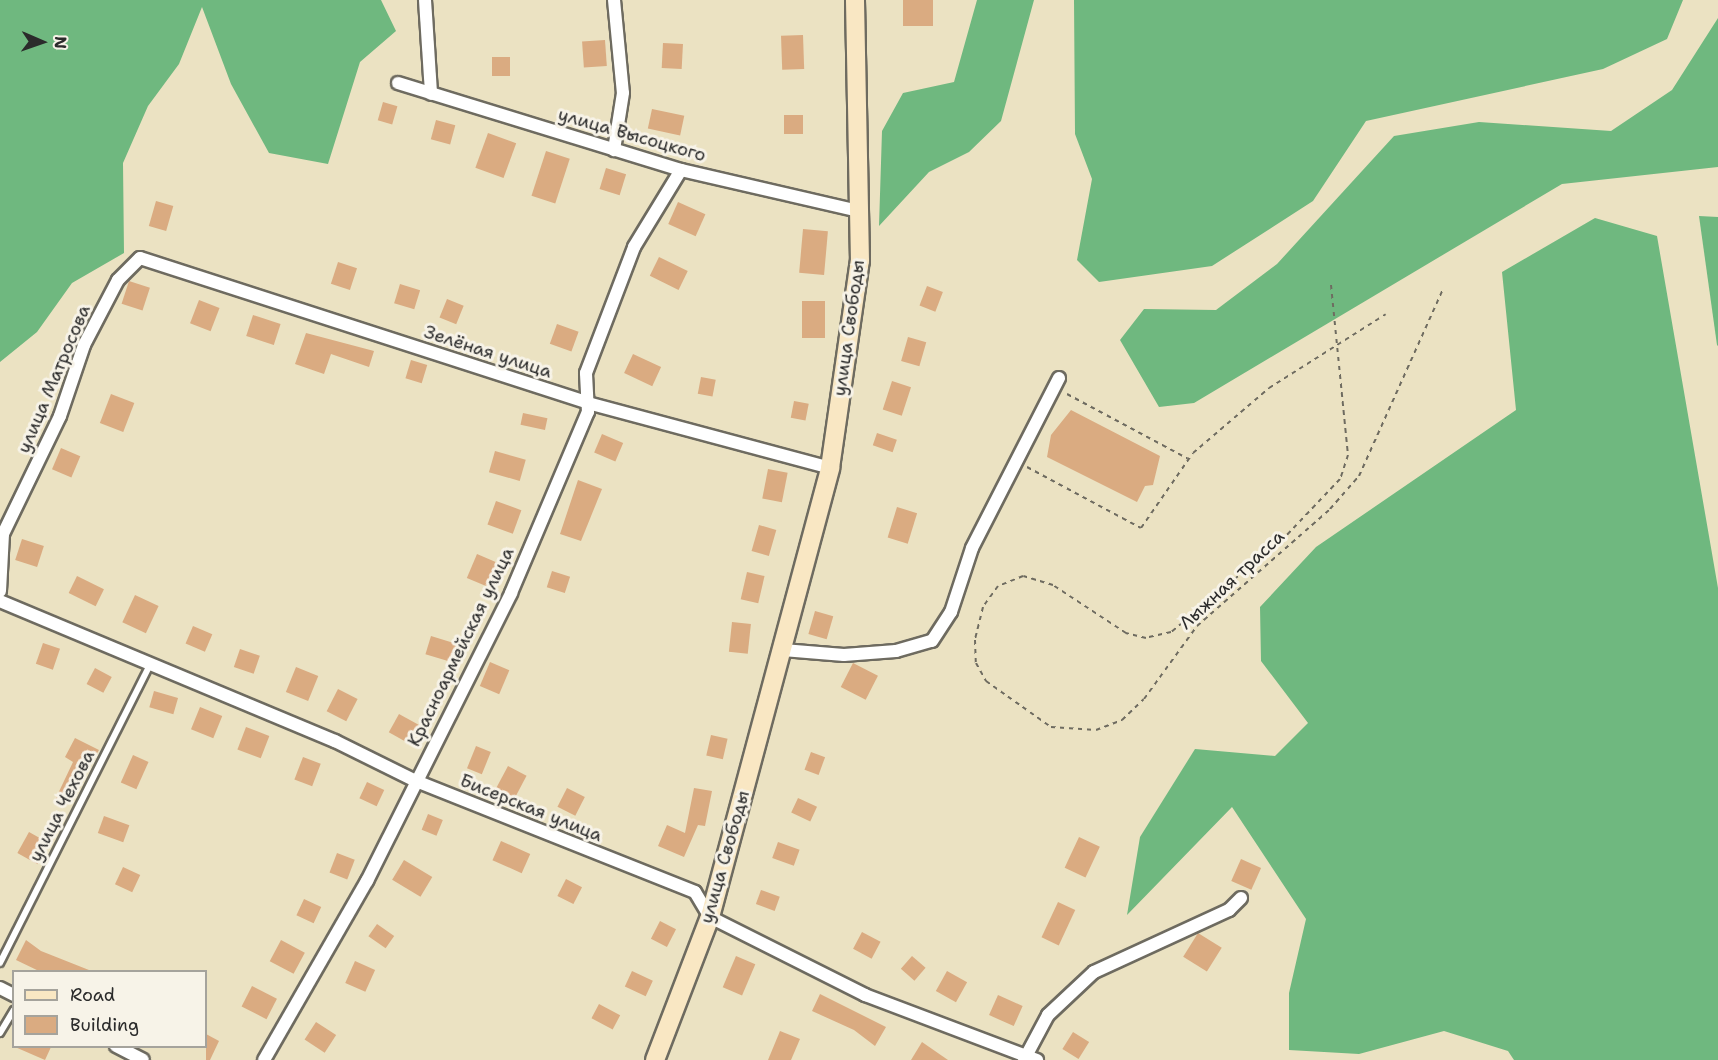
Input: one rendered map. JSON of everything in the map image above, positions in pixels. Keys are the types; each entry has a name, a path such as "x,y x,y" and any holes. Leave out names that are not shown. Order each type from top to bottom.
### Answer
{"street":[{"path":"425,0 431,94"},
{"path":"614,0 624,93 614,150"},
{"name":"улица Свободы","path":"655,1060 710,917 830,468 860,261 855,0"},
{"name":"улица Высоцкого","path":"398,83 681,170 859,211"},
{"name":"Красноармейская улица","path":"264,1060 367,881 511,593 588,403 592,354 638,239 681,170"},
{"name":"Зелёная улица","path":"140,258 588,403 830,468"},
{"name":"улица Матросова","path":"0,591 3,534 60,416 84,345 118,280 140,258"},
{"path":"783,650 844,655 896,651 932,641 951,612 972,548 1057,382"},
{"name":"Бисерская улица","path":"0,601 152,662 416,781 694,892 710,917"},
{"path":"710,917 865,995 1029,1058 1048,1015 1094,972 1229,910 1241,898"},
{"path":"118,1048 143,1060"}],"lane":[{"name":"улица Чехова","path":"0,963 152,662"},
{"path":"0,1033 12,1013"}],"path":[{"name":"Лыжная трасса","path":"1331,285 1335,346 1348,454 1340,479 1286,536 1202,611 1171,632 1146,638 1126,633 1053,585 1023,576 998,586 983,607 975,640 976,663 986,681 1051,727 1096,730 1122,720 1144,699 1197,626 1330,509 1359,476 1442,291"},
{"path":"1016,461 1141,528 1188,459 1269,388 1386,314"},
{"path":"1057,382 1188,459"}],"green space":[{"path":"0,0 381,0 396,31 360,62 328,164 269,153 231,84 202,7 179,64 148,106 123,163 124,253 72,283 37,332 0,362"},
{"path":"977,0 1034,0 1001,121 969,152 929,172 879,226 882,131 903,93 954,82"},
{"path":"1074,0 1683,0 1667,39 1603,69 1366,121 1313,201 1212,266 1099,282 1077,260 1092,179 1075,134"},
{"path":"1718,18 1718,167 1562,184 1194,403 1159,407 1120,340 1144,309 1216,310 1277,264 1394,136 1479,122 1611,131 1672,90"},
{"path":"1699,216 1718,217 1718,346 1717,345"},
{"path":"1595,218 1657,236 1718,588 1718,1060 1514,1060 1508,1051 1444,1031 1359,1054 1289,1050 1289,993 1306,919 1232,807 1127,915 1140,837 1195,749 1275,756 1308,723 1261,661 1260,607 1316,547 1516,410 1502,272"}],"building":[{"path":"903,0 933,0 933,26 903,26"},
{"path":"803,35 804,69 782,70 781,36"},
{"path":"605,40 607,66 584,68 582,42"},
{"path":"663,43 683,44 682,69 662,68"},
{"path":"492,57 510,57 510,76 492,76"},
{"path":"383,102 397,106 392,124 378,120"},
{"path":"652,109 684,116 680,135 648,129"},
{"path":"784,115 803,115 803,134 784,134"},
{"path":"436,120 455,125 450,144 431,139"},
{"path":"488,133 516,143 504,178 475,168"},
{"path":"546,151 570,159 555,203 531,196"},
{"path":"606,168 626,174 620,195 600,189"},
{"path":"156,201 173,206 166,231 149,226"},
{"path":"678,202 705,214 696,236 668,224"},
{"path":"803,229 828,231 824,275 799,273"},
{"path":"659,257 688,271 679,290 650,276"},
{"path":"338,262 357,268 350,290 331,284"},
{"path":"129,281 150,288 143,311 122,304"},
{"path":"400,284 420,290 414,309 394,303"},
{"path":"927,286 943,292 935,312 919,306"},
{"path":"447,299 464,306 456,324 440,318"},
{"path":"199,300 220,308 211,331 190,323"},
{"path":"802,301 825,301 825,338 802,338"},
{"path":"253,315 281,324 274,345 246,336"},
{"path":"557,324 579,332 571,352 550,344"},
{"path":"306,333 374,351 369,367 331,354 324,374 295,364"},
{"path":"908,337 926,342 919,366 901,361"},
{"path":"633,354 661,367 652,386 624,373"},
{"path":"411,360 427,365 422,383 405,378"},
{"path":"701,377 716,380 712,397 698,394"},
{"path":"892,381 911,387 902,416 883,410"},
{"path":"111,394 134,403 123,432 100,423"},
{"path":"794,401 809,404 805,421 791,418"},
{"path":"1071,410 1160,456 1153,485 1145,486 1137,502 1047,457 1051,435"},
{"path":"523,413 547,418 545,430 521,425"},
{"path":"877,433 897,440 893,452 873,445"},
{"path":"602,434 623,443 615,461 594,452"},
{"path":"61,448 80,456 71,477 52,469"},
{"path":"495,451 526,460 520,481 489,472"},
{"path":"768,469 788,473 782,502 762,498"},
{"path":"578,480 602,489 581,541 560,534"},
{"path":"496,501 521,510 513,534 487,524"},
{"path":"897,507 917,513 908,544 888,538"},
{"path":"759,525 776,530 769,556 752,551"},
{"path":"22,539 44,546 37,567 15,560"},
{"path":"477,554 501,564 491,588 467,578"},
{"path":"552,571 570,577 565,593 547,587"},
{"path":"747,572 765,576 758,603 741,599"},
{"path":"77,576 104,589 96,606 69,593"},
{"path":"135,595 159,606 146,633 122,622"},
{"path":"815,611 833,616 827,639 808,634"},
{"path":"732,622 751,624 748,654 729,652"},
{"path":"193,626 212,634 205,652 186,643"},
{"path":"431,636 464,646 458,664 425,654"},
{"path":"43,643 60,649 53,670 36,664"},
{"path":"240,649 260,656 254,674 234,667"},
{"path":"490,662 509,670 499,694 480,686"},
{"path":"853,663 878,676 866,700 841,687"},
{"path":"296,667 318,676 308,701 286,692"},
{"path":"95,668 112,677 103,693 87,684"},
{"path":"338,689 358,699 346,721 327,711"},
{"path":"154,691 178,698 173,714 149,707"},
{"path":"200,707 222,716 213,738 191,729"},
{"path":"399,714 421,726 411,744 389,732"},
{"path":"246,727 269,736 261,758 237,749"},
{"path":"711,735 728,739 723,759 706,755"},
{"path":"75,738 99,750 67,805 55,800 73,762 65,757"},
{"path":"476,746 491,752 482,774 467,768"},
{"path":"811,752 825,757 819,775 805,770"},
{"path":"133,755 149,762 136,789 121,782"},
{"path":"303,757 321,764 312,786 294,779"},
{"path":"508,766 527,776 515,798 496,788"},
{"path":"367,782 384,790 377,806 359,798"},
{"path":"567,788 585,797 575,816 557,807"},
{"path":"694,788 712,791 705,826 698,825 684,857 658,846 667,825 685,833"},
{"path":"798,798 817,807 810,821 791,813"},
{"path":"428,814 443,820 436,836 422,830"},
{"path":"104,816 129,825 123,842 98,833"},
{"path":"29,832 49,843 37,864 17,853"},
{"path":"1079,837 1100,847 1085,878 1065,868"},
{"path":"501,841 530,854 522,873 492,860"},
{"path":"778,842 800,850 794,866 772,858"},
{"path":"337,853 355,860 347,879 329,873"},
{"path":"1241,859 1261,868 1251,890 1231,881"},
{"path":"404,860 432,877 420,897 392,880"},
{"path":"123,867 140,875 132,892 115,884"},
{"path":"566,879 582,887 573,904 557,896"},
{"path":"761,890 780,897 775,911 756,904"},
{"path":"304,899 321,907 314,923 296,915"},
{"path":"1058,902 1075,910 1059,945 1042,937"},
{"path":"660,921 676,929 667,947 651,939"},
{"path":"377,924 394,936 386,948 368,936"},
{"path":"862,932 881,942 872,959 853,949"},
{"path":"1198,933 1222,948 1207,972 1183,957"},
{"path":"26,940 41,951 89,970 37,970 16,960"},
{"path":"281,940 305,953 294,974 270,961"},
{"path":"736,956 755,964 742,996 723,987"},
{"path":"912,956 926,968 914,981 901,969"},
{"path":"355,961 375,970 365,992 345,983"},
{"path":"632,971 653,981 646,996 625,986"},
{"path":"947,971 967,982 956,1002 936,991"},
{"path":"252,986 277,999 267,1019 242,1006"},
{"path":"820,994 886,1027 875,1046 854,1030 812,1011"},
{"path":"998,995 1023,1006 1014,1026 989,1015"},
{"path":"599,1004 620,1015 613,1029 591,1018"},
{"path":"316,1022 336,1035 325,1053 305,1040"},
{"path":"780,1031 800,1039 791,1060 768,1060"},
{"path":"1073,1032 1089,1042 1079,1059 1062,1049"},
{"path":"207,1035 219,1041 210,1060 206,1060"},
{"path":"922,1042 948,1060 911,1060"},
{"path":"17,1048 51,1048 45,1060"}]}
